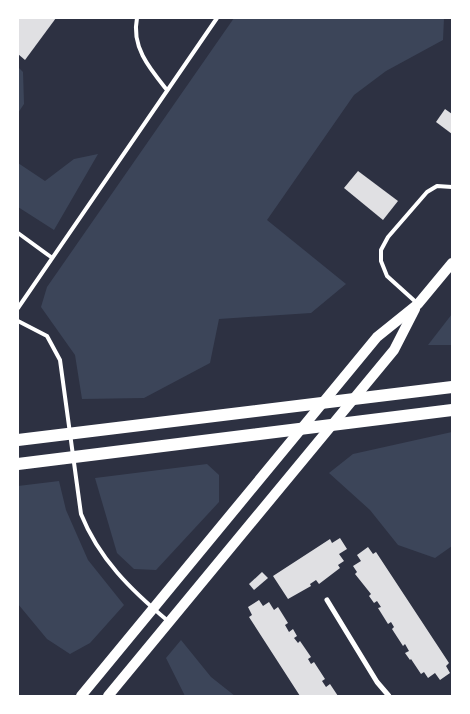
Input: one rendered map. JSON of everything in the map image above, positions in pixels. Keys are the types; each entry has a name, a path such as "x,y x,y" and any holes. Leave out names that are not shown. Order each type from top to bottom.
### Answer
{"main road":[{"path":"108,696 394,350 418,304 452,262"},
{"path":"81,696 377,337 418,304"},
{"path":"18,440 252,413 452,387"},
{"path":"18,464 452,410"}],"street":[{"path":"327,600 377,682 389,696"}],"lane":[{"path":"137,18 139,46 146,65 167,90"},
{"path":"18,308 217,18"},
{"path":"418,304 387,276 381,262 381,250 388,237 427,192 437,186 452,187"},
{"path":"18,233 52,258"},
{"path":"18,321 47,336 60,360 82,514 88,530 107,561 133,590 169,622"}],"shaded area":[{"path":"234,18 444,18 443,40 386,71 354,95 267,220 346,284 311,313 219,319 210,363 144,398 82,399 75,355 41,307 47,287"},
{"path":"18,67 23,72 24,104 18,113"},
{"path":"98,154 54,230 18,207 18,163 45,181 74,159"},
{"path":"452,314 452,345 428,345"},
{"path":"452,432 452,546 435,558 398,545 370,510 329,473 353,454"},
{"path":"207,464 219,475 219,502 156,570 134,569 117,553 95,478"},
{"path":"59,481 66,510 88,560 124,605 90,643 70,654 47,639 18,604 18,486"},
{"path":"181,640 211,677 235,696 185,696 166,658"}],"building":[{"path":"18,18 56,18 25,60 18,54"},
{"path":"445,109 452,114 452,134 436,122"},
{"path":"358,171 398,201 383,220 344,188"},
{"path":"340,538 347,549 339,554 344,561 338,565 340,568 319,584 316,580 310,584 311,586 288,599 273,576 330,539 332,543"},
{"path":"368,547 373,554 376,552 449,663 446,666 450,673 440,680 435,673 428,678 424,672 421,674 405,653 409,651 405,644 403,646 392,629 394,627 391,622 388,624 378,608 381,607 377,601 374,603 369,596 371,594 355,574 357,572 353,566 361,561 357,555"},
{"path":"262,572 268,578 254,590 249,584"},
{"path":"259,600 263,606 269,602 274,610 278,607 288,623 285,625 289,632 293,629 297,636 294,638 298,643 300,641 311,657 308,659 311,664 314,662 325,679 322,681 326,687 330,684 338,696 300,696 249,617 252,615 248,607"}]}
